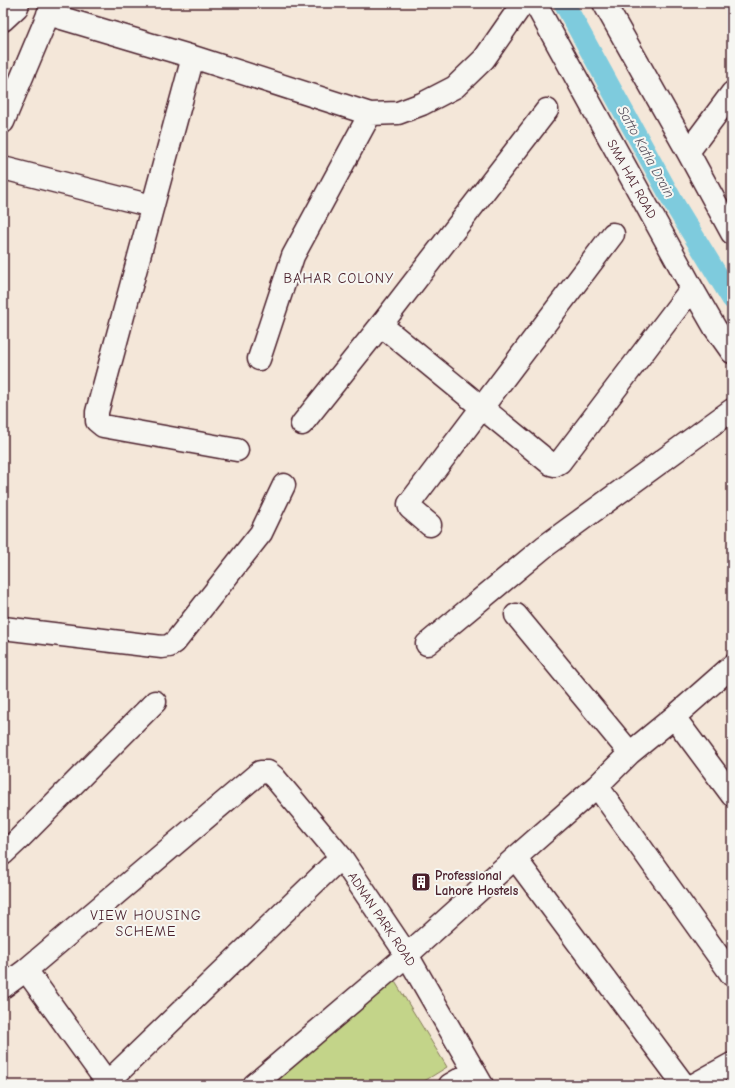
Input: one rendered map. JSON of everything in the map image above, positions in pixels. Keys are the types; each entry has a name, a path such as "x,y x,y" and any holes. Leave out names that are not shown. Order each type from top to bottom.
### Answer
{"street":[{"path":"3,20 17,7 18,3"},
{"path":"3,122 51,8 193,57 370,114 398,113 422,104 455,87 484,60 523,3"},
{"name":"SMA HAI ROAD","path":"535,3 692,288 715,328 732,352"},
{"path":"604,3 732,233"},
{"path":"193,57 97,412 97,420 103,426 237,450"},
{"path":"688,152 732,92"},
{"path":"302,424 382,325 547,110"},
{"path":"259,359 293,256 370,114"},
{"path":"3,168 152,206"},
{"path":"430,526 410,508 409,504 613,234"},
{"path":"382,325 551,464 555,465 560,462 692,288"},
{"path":"427,644 544,547 732,410"},
{"path":"3,628 162,647 169,646 175,642 261,533 284,485"},
{"path":"516,615 630,753"},
{"path":"254,1085 407,955 597,786 630,753 732,666"},
{"path":"3,854 11,838 155,702"},
{"path":"674,717 732,795"},
{"name":"ADNAN PARK ROAD","path":"26,970 260,772 268,772 274,777 341,857 407,955 478,1078"},
{"path":"597,786 732,975"},
{"path":"3,987 26,970 108,1084 341,857"},
{"path":"515,858 684,1085"},
{"path":"694,1085 732,1064"},
{"path":"450,1085 478,1078"}],"green space":[{"path":"394,980 447,1067 418,1085 268,1085"}],"waterway":[{"name":"Satto Katla Drain","path":"564,3 676,207 732,299"}],"place":[{"name":"Professional Lahore Hostels","path":"421,882"}],"district":[{"name":"BAHAR COLONY","path":"339,278"},
{"name":"VIEW HOUSING SCHEME","path":"146,924"}]}
